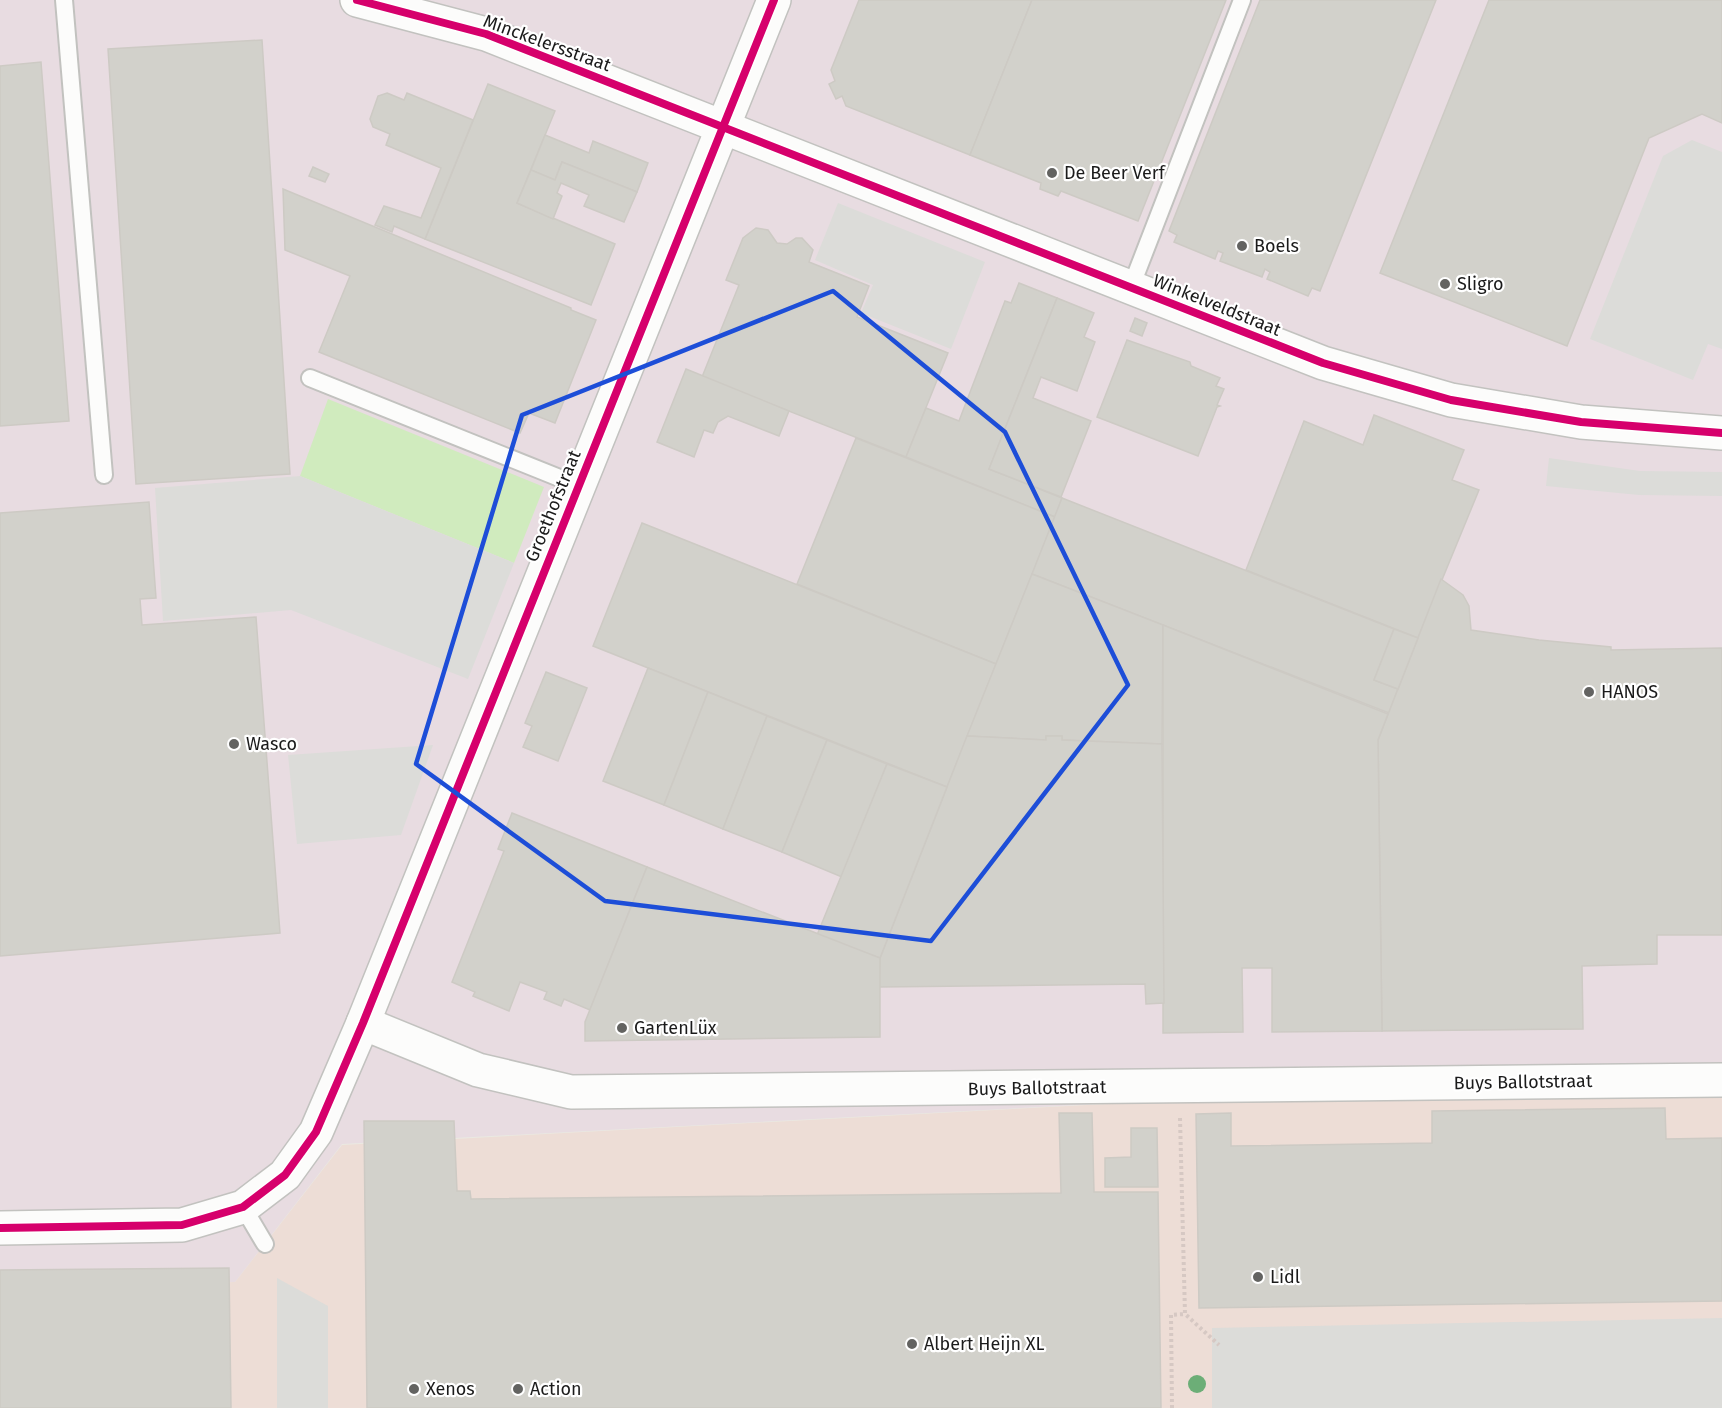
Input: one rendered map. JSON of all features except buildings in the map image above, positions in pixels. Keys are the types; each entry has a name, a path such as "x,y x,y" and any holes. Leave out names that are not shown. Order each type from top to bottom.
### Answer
{"street":[{"name":"Minckelersstraat","path":"357,0 486,34 723,125"},
{"name":"Groethofstraat","path":"0,1228 182,1225 243,1206 285,1175 316,1132 363,1023 577,485 774,0"},
{"name":"Winkelveldstraat","path":"723,125 1323,363 1451,400 1581,422 1722,433"},
{"name":"Buys Ballotstraat","path":"363,1023 478,1070 572,1092 1722,1080"}],"lane":[{"path":"64,0 104,475"},
{"path":"1131,286 1242,0"},
{"path":"310,378 577,485"},
{"path":"243,1206 265,1244"}],"path":[{"path":"1179,1087 1185,1314 1219,1345"},
{"path":"1172,1408 1171,1315 1185,1314"}],"highlighted area":[{"path":"833,291 1005,432 1128,685 931,941 605,901 416,764 522,415"}],"shaded area":[{"path":"0,0 1722,0 1722,1071 342,1144 235,1282 0,1286"},
{"path":"1692,140 1722,152 1722,349 1708,344 1693,380 1590,339 1663,156"},
{"path":"838,203 985,262 951,349 861,313 873,285 815,260"},
{"path":"1549,458 1640,471 1722,472 1722,496 1639,495 1546,486"},
{"path":"300,476 514,563 468,679 291,610 163,621 155,488"},
{"path":"433,745 401,835 297,844 288,755"},
{"path":"1722,1071 1722,1408 0,1408 0,1286 235,1282 342,1145"},
{"path":"277,1278 328,1306 328,1408 277,1408"},
{"path":"1722,1318 1722,1408 1212,1408 1212,1328"}],"green space":[{"path":"328,399 544,487 514,563 300,476"}],"cycle path":[{"path":"357,0 486,34 1323,363 1451,400 1581,422 1722,433"},
{"path":"0,1228 182,1225 243,1207 285,1175 316,1132 363,1023 774,0"}],"place":[{"name":"De Beer Verf","path":"1052,173"},
{"name":"Boels","path":"1242,246"},
{"name":"Sligro","path":"1445,284"},
{"name":"HANOS","path":"1589,692"},
{"name":"Wasco","path":"234,744"},
{"name":"GartenLüx","path":"622,1028"},
{"name":"Lidl","path":"1258,1277"},
{"name":"Albert Heijn XL","path":"912,1344"},
{"name":"Xenos","path":"414,1389"},
{"name":"Action","path":"518,1389"}]}
